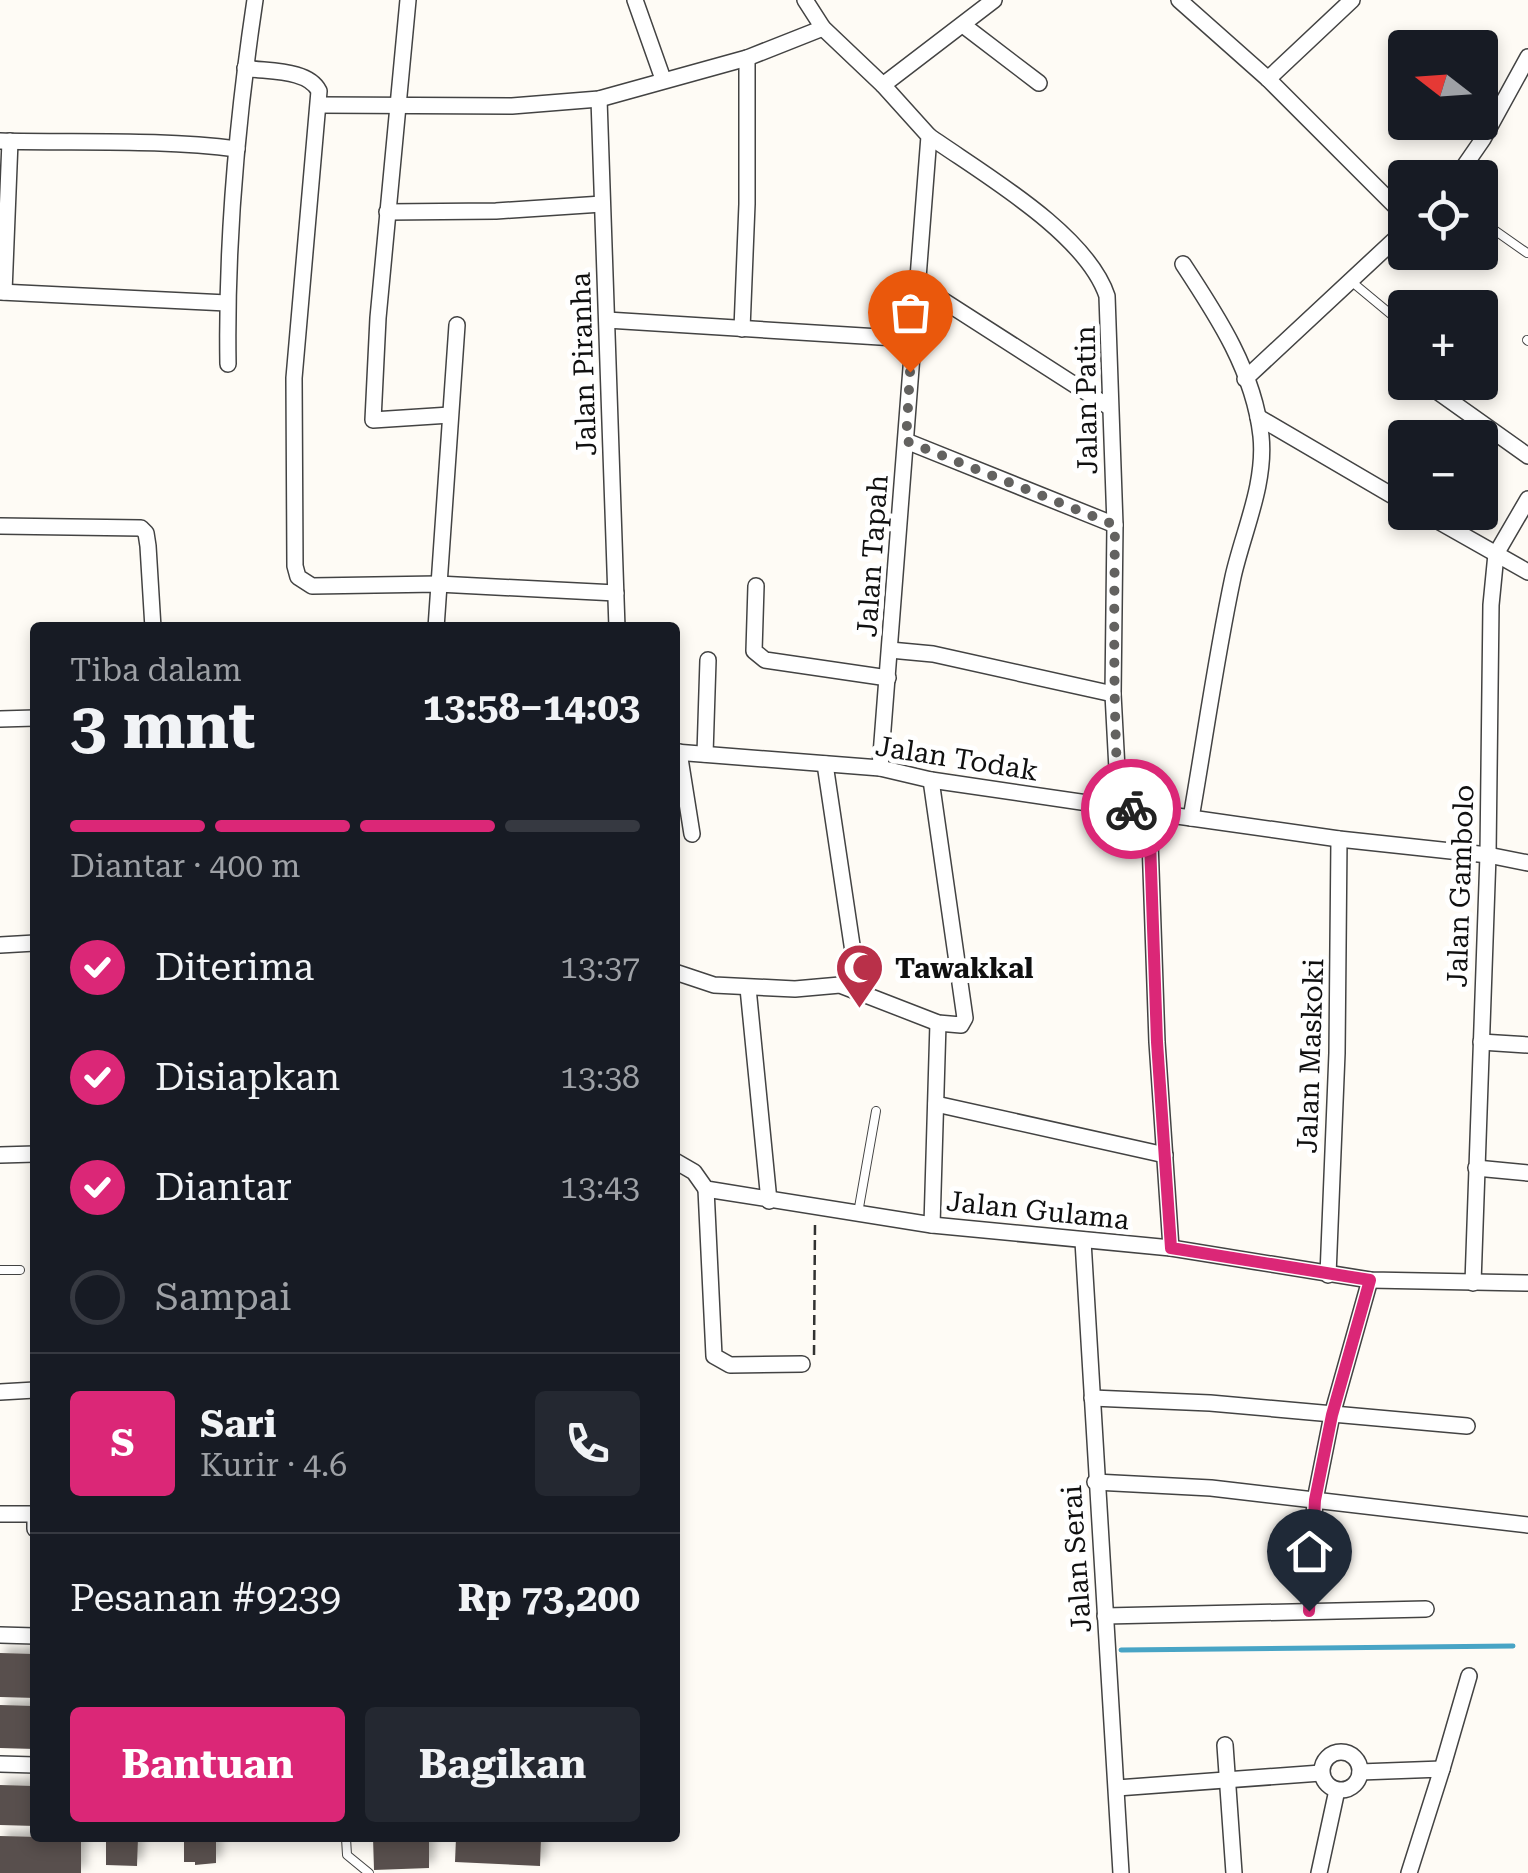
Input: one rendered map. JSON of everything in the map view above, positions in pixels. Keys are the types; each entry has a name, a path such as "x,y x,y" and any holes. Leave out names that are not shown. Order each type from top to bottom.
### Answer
{"street":[{"path":"228,364 227,302 237,149 256,0"},
{"path":"408,0 387,212 373,420 450,414"},
{"path":"636,0 663,79"},
{"path":"805,0 823,28 929,136"},
{"path":"883,85 994,0"},
{"path":"1178,0 1268,80 1388,199"},
{"path":"1268,80 1352,0"},
{"path":"964,25 1039,83"},
{"path":"319,104 512,106 599,99 746,58 823,28"},
{"path":"1468,160 1528,57"},
{"path":"742,328 747,204 746,58"},
{"path":"245,68 307,78 316,85 319,104 294,378 295,566 300,580 312,586 438,584 616,593"},
{"name":"Jalan Piranha","path":"599,99 617,622"},
{"name":"Jalan Tapah","path":"880,768 929,136"},
{"name":"Jalan Patin","path":"929,136 1026,204 1089,261 1101,277 1110,319 1108,407 1115,525 1112,694 1119,807"},
{"path":"227,302 2,292 5,141 183,142 237,149"},
{"path":"387,212 496,211 602,204"},
{"path":"1245,379 1388,245"},
{"path":"1183,264 1227,330 1258,417 1262,466 1232,584 1191,818"},
{"path":"920,285 1108,407"},
{"path":"607,320 912,338"},
{"path":"436,622 457,325"},
{"path":"1449,400 1528,456"},
{"path":"1258,417 1388,493"},
{"path":"906,441 1115,525"},
{"name":"Jalan Gambolo","path":"1473,1283 1488,855 1491,606 1496,554 1528,499"},
{"path":"0,526 141,528 148,546 153,622"},
{"path":"1454,530 1528,572"},
{"path":"756,586 754,651 765,660 888,678"},
{"path":"890,650 933,654 1112,694"},
{"path":"705,754 708,660"},
{"path":"0,717 30,718"},
{"name":"Jalan Todak","path":"680,752 880,768 932,780 1149,812 1528,863"},
{"path":"824,764 860,992"},
{"path":"680,768 692,834"},
{"path":"680,974 714,985 748,988 840,986 938,1023 958,1026 965,1018 932,780"},
{"path":"1149,812 1157,1042 1171,1248"},
{"name":"Jalan Maskoki","path":"1328,1274 1340,840"},
{"path":"0,945 30,943"},
{"path":"748,988 770,1201"},
{"path":"932,1225 938,1023"},
{"path":"1481,1042 1528,1045"},
{"path":"936,1104 1165,1155"},
{"path":"0,1155 30,1154"},
{"path":"680,1164 694,1172 706,1189 714,1356 730,1365 802,1364"},
{"path":"1476,1168 1528,1173"},
{"name":"Jalan Gulama","path":"706,1189 932,1225 1171,1248 1370,1280 1528,1284"},
{"name":"Jalan Serai","path":"1082,1242 1121,1873"},
{"path":"1309,1611 1315,1500 1332,1415 1370,1280"},
{"path":"0,1392 30,1390"},
{"path":"1092,1398 1210,1403 1467,1426"},
{"path":"1096,1482 1212,1488 1528,1525"},
{"path":"0,1514 30,1514"},
{"path":"1105,1616 1426,1609"},
{"path":"0,1635 30,1636"},
{"path":"1409,1873 1468,1676"},
{"path":"1225,1745 1234,1873"},
{"path":"1340,1751 1357,1760 1360,1772 1350,1788 1338,1790 1326,1784 1321,1773 1328,1756 1340,1751"},
{"path":"0,1764 30,1765"},
{"path":"1360,1772 1442,1769"},
{"path":"1117,1788 1321,1773"},
{"path":"1319,1873 1338,1790"}],"lane":[{"path":"1498,233 1526,253"},
{"path":"1348,279 1388,312"},
{"path":"858,1213 876,1112"},
{"path":"0,1270 20,1270"},
{"path":"346,1842 347,1855 368,1873"}],"path":[{"path":"802,1364 814,1354 816,1207"}],"building":[{"path":"0,1653 30,1654 30,1698 0,1697"},
{"path":"0,1705 30,1706 30,1749 0,1748"},
{"path":"0,1785 30,1786 30,1826 0,1825"},
{"path":"0,1836 30,1837 30,1842 81,1842 81,1873 0,1873"},
{"path":"106,1842 138,1842 137,1866 106,1865"},
{"path":"184,1842 216,1842 216,1863 184,1862"},
{"path":"373,1842 429,1842 429,1868 374,1870"},
{"path":"456,1842 541,1842 540,1866 455,1862"}],"waterway":[{"path":"1121,1650 1513,1646"}],"way so far":[{"path":"910,372 906,441 1115,525 1112,694 1116,769 1119,807 1131,809"}],"place":[{"name":"Tawakkal","path":"860,1010"}],"route":[{"path":"1131,809 1149,812 1157,1042 1171,1248 1370,1280 1332,1415 1315,1500 1309,1611"}]}
